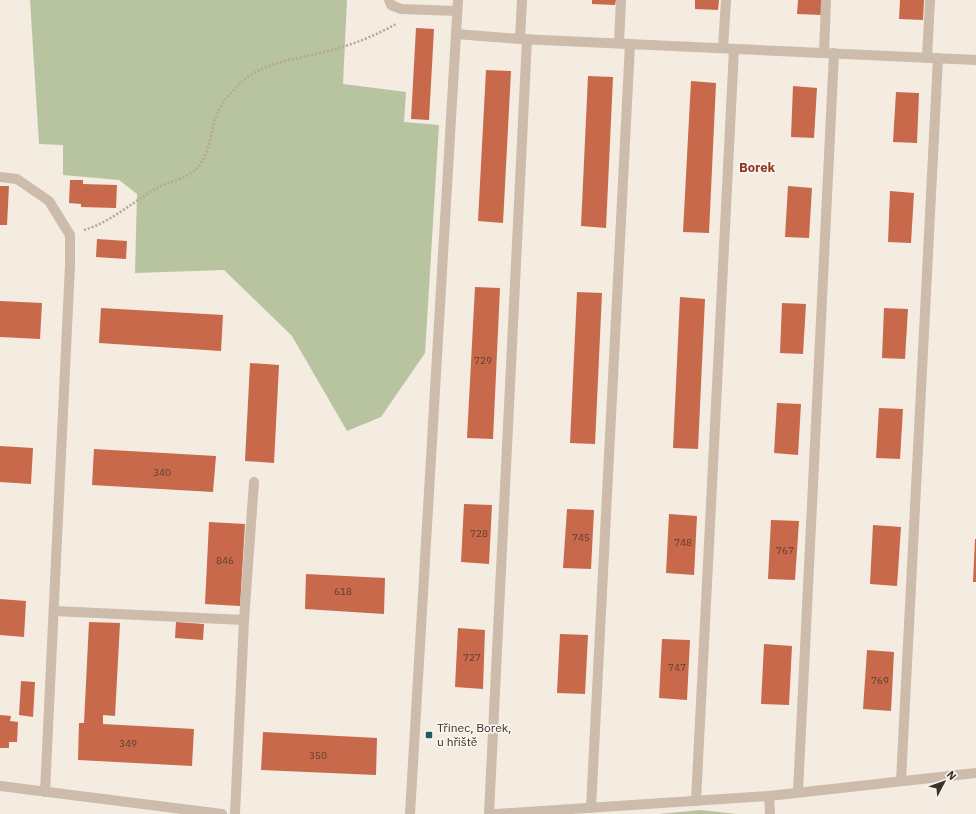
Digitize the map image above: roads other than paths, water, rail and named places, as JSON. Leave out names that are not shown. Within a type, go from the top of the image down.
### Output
[{"type":"street","points":[[389,0],[392,5],[401,9],[457,11]]},
{"type":"street","points":[[410,814],[458,0]]},
{"type":"street","points":[[489,814],[523,39],[522,0]]},
{"type":"street","points":[[619,43],[621,0]]},
{"type":"street","points":[[723,48],[726,0]]},
{"type":"street","points":[[824,53],[826,0]]},
{"type":"street","points":[[927,58],[930,0]]},
{"type":"street","points":[[456,34],[523,39],[976,60]]},
{"type":"street","points":[[591,808],[630,44]]},
{"type":"street","points":[[696,801],[734,49]]},
{"type":"street","points":[[798,792],[834,54]]},
{"type":"street","points":[[901,782],[938,58]]},
{"type":"street","points":[[0,177],[18,179],[49,201],[70,235],[70,265],[45,792]]},
{"type":"street","points":[[235,814],[244,620],[254,482]]},
{"type":"street","points":[[54,611],[244,620]]},
{"type":"street","points":[[496,814],[769,796],[976,774]]},
{"type":"street","points":[[0,786],[222,814]]},
{"type":"street","points":[[769,796],[770,814]]},
{"type":"place","name":"Třinec, Borek, u hřiště","points":[[429,735]]},
{"type":"district","name":"Borek","points":[[757,167]]}]
